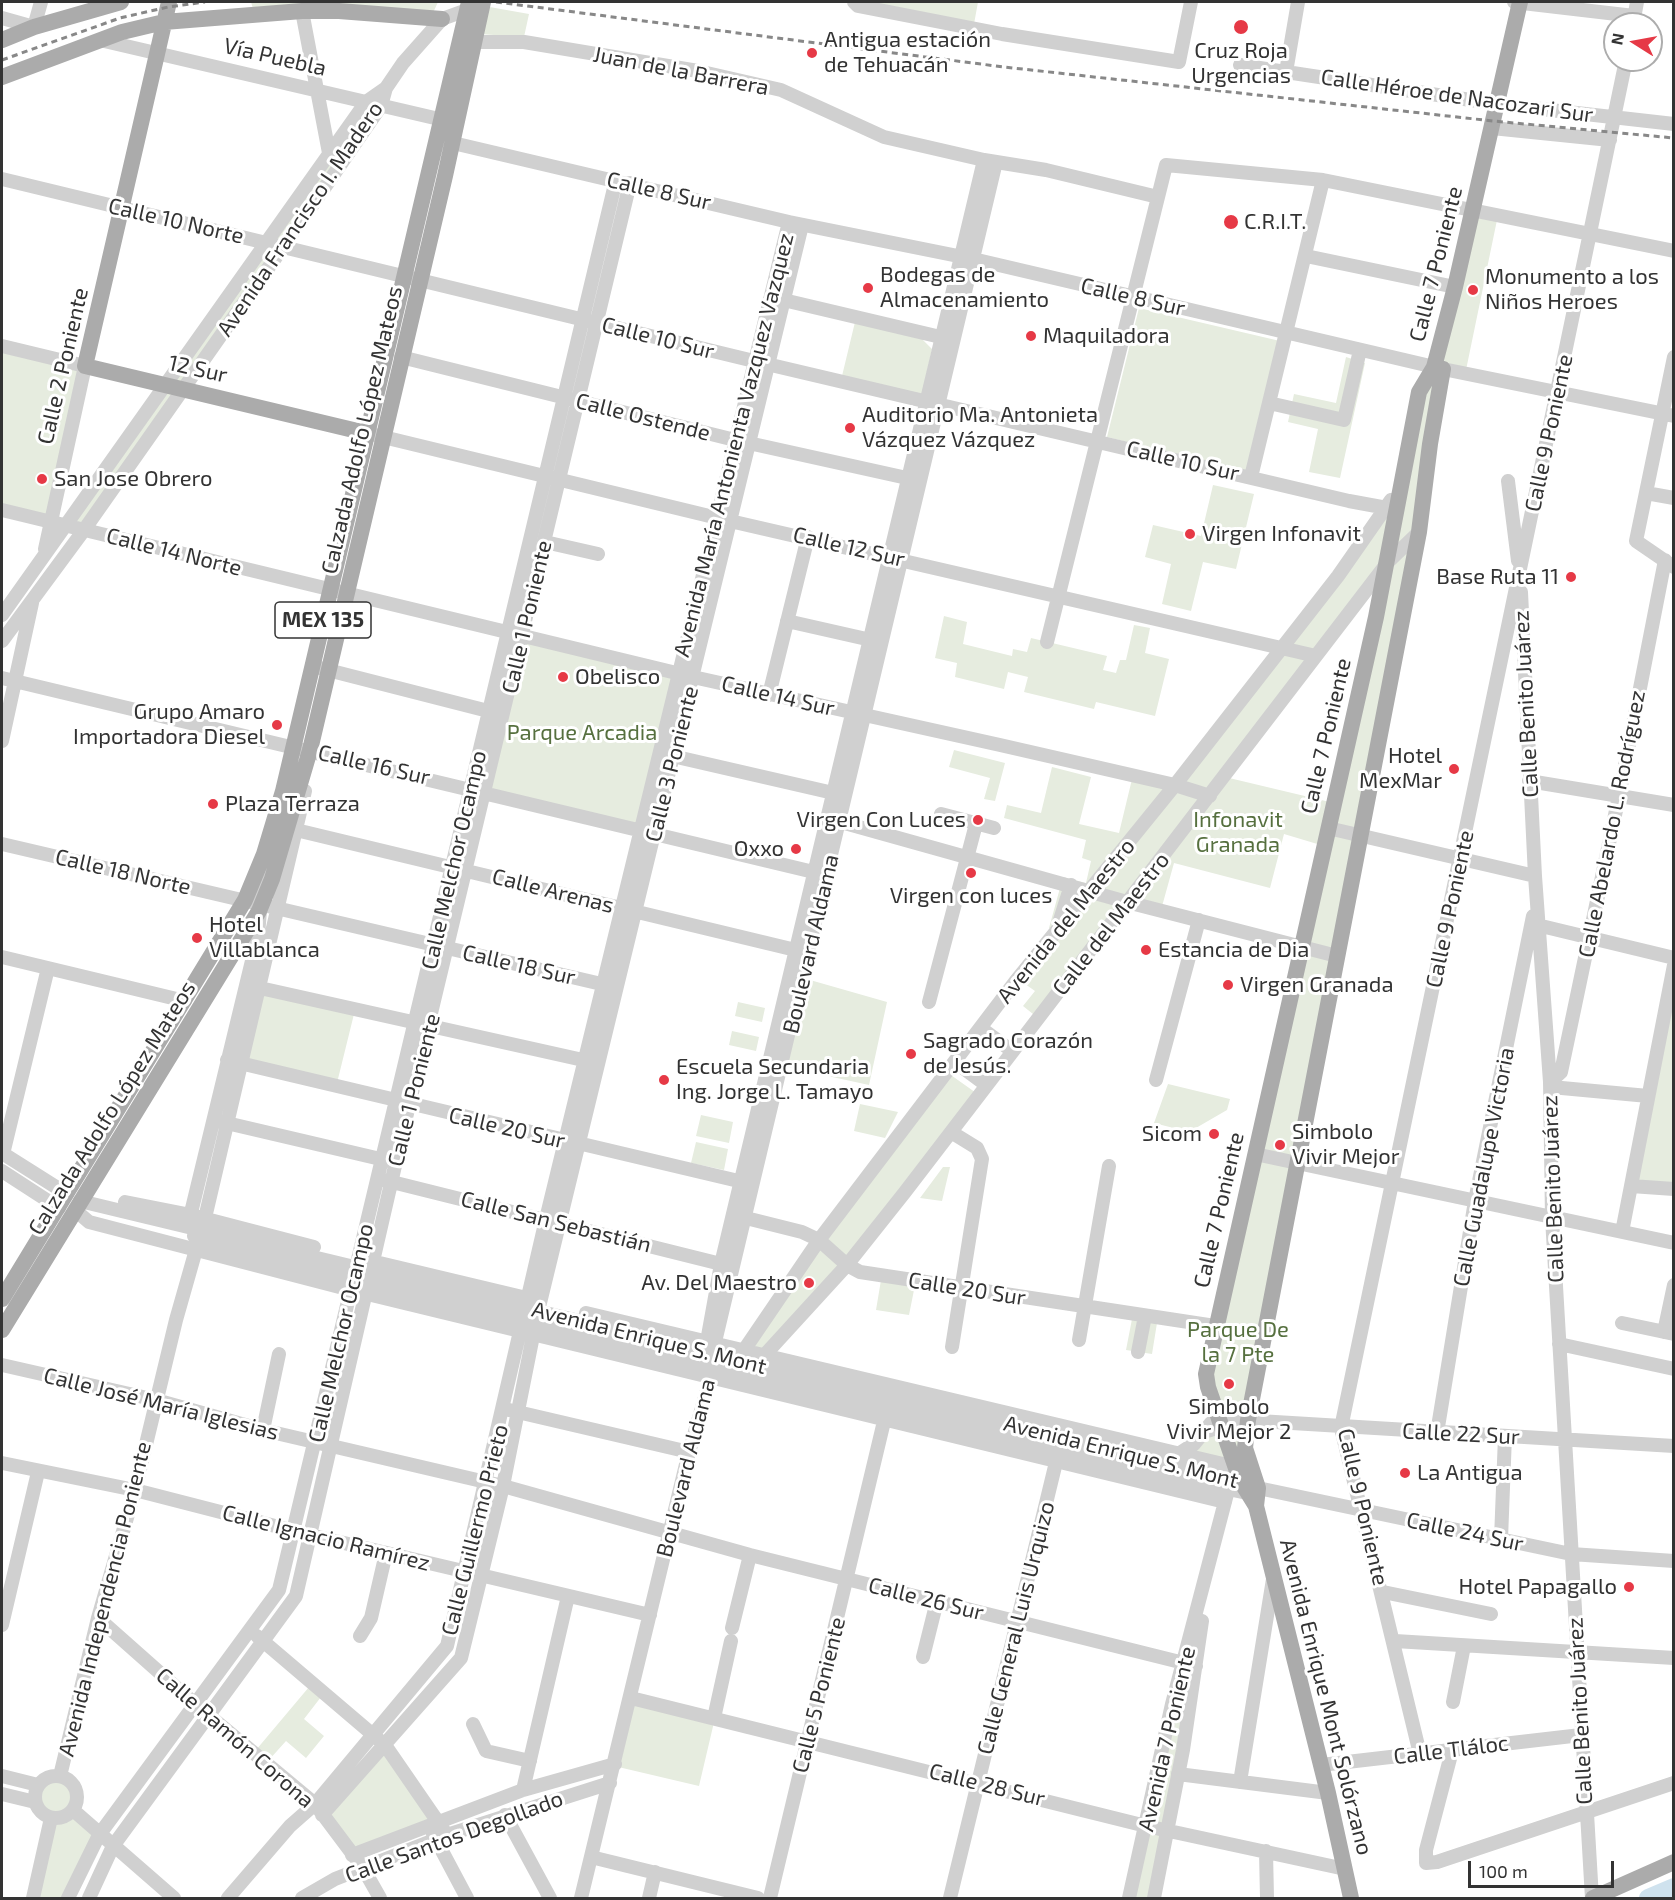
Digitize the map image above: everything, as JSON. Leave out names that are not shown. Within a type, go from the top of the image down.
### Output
[{"type":"main road","points":[[2,40],[34,27],[121,2]]},
{"type":"main road","name":"Calle 2 Poniente","points":[[86,366],[169,2]]},
{"type":"main road","name":"Calle 7 Poniente","points":[[1242,1486],[1248,1420],[1419,532],[1438,368],[1520,2]]},
{"type":"main road","points":[[453,143],[446,135],[445,128],[474,4]]},
{"type":"main road","name":"Calzada Adolfo López Mateos","points":[[2,1299],[73,1202],[270,906],[272,879],[312,751],[401,357],[453,143],[475,42],[474,4]]},
{"type":"main road","name":"Calzada Adolfo López Mateos","points":[[2,1330],[185,1000],[244,900],[264,854],[312,666],[439,119],[474,4]]},
{"type":"main road","name":"Vía Puebla","points":[[2,77],[100,40],[164,22],[302,11],[339,11],[442,19]]},
{"type":"main road","name":"12 Sur","points":[[86,366],[366,433]]},
{"type":"main road","name":"Calle 7 Poniente","points":[[1242,1486],[1214,1429],[1213,1400],[1206,1381],[1215,1326],[1388,562],[1419,392],[1438,368]]},
{"type":"main road","name":"Avenida Enrique Mont Solórzano","points":[[1242,1486],[1274,1574],[1328,1793],[1351,1899]]},
{"type":"main road","points":[[1592,1899],[1674,1862]]},
{"type":"street","points":[[2,18],[34,27],[40,2]]},
{"type":"street","points":[[854,2],[858,6],[1002,34],[1179,62],[1191,2]]},
{"type":"street","points":[[1286,72],[1298,2]]},
{"type":"street","points":[[1514,2],[1603,15]]},
{"type":"street","name":"Avenida Francisco I. Madero","points":[[2,641],[185,389],[381,106],[386,88],[403,63],[442,19],[474,4]]},
{"type":"street","points":[[302,11],[328,153]]},
{"type":"street","name":"Vía Puebla","points":[[100,40],[439,119]]},
{"type":"street","name":"Juan de la Barrera","points":[[475,42],[524,42],[698,71],[781,90],[884,137],[990,161],[1046,170],[1158,197]]},
{"type":"street","name":"Calle Héroe de Nacozari Sur","points":[[1240,65],[1497,104],[1674,124]]},
{"type":"street","name":"Calle 9 Poniente","points":[[1420,1754],[1395,1641],[1341,1428],[1394,1184],[1624,72]]},
{"type":"street","name":"Avenida Francisco I. Madero","points":[[2,615],[267,243],[328,153],[366,102],[386,88]]},
{"type":"street","points":[[1492,128],[1610,140]]},
{"type":"street","name":"Calle 8 Sur","points":[[453,143],[630,183],[795,224],[966,258],[1438,368],[1668,415]]},
{"type":"street","name":"Boulevard Aldama","points":[[581,1899],[689,1452],[747,1183],[990,161]]},
{"type":"street","points":[[1047,642],[1166,165],[1323,180],[1674,251]]},
{"type":"street","name":"Calle 10 Norte","points":[[2,179],[420,279]]},
{"type":"street","name":"Calle 1 Poniente","points":[[489,711],[616,180]]},
{"type":"street","points":[[1251,477],[1323,180]]},
{"type":"street","name":"Calle 1 Poniente","points":[[403,1103],[429,1027],[449,948],[630,183]]},
{"type":"street","points":[[301,193],[314,203]]},
{"type":"street","name":"Avenida María Antonienta Vazquez Vazquez","points":[[776,298],[795,224]]},
{"type":"street","points":[[1306,256],[1455,287]]},
{"type":"street","name":"Calle 10 Sur","points":[[420,279],[761,363],[1387,508]]},
{"type":"street","points":[[776,298],[948,339]]},
{"type":"street","name":"Calle 3 Poniente","points":[[531,1316],[561,1223],[581,1146],[730,521],[742,441],[776,298]]},
{"type":"street","name":"12 Sur","points":[[2,346],[86,366]]},
{"type":"street","points":[[1269,404],[1344,420],[1360,350]]},
{"type":"street","name":"Calle Ostende","points":[[401,357],[742,441],[915,479]]},
{"type":"street","points":[[1669,563],[1636,541],[1646,493],[1668,415],[1674,357]]},
{"type":"street","name":"Calle 2 Poniente","points":[[2,741],[8,679],[34,596],[86,366]]},
{"type":"street","name":"12 Sur","points":[[366,433],[383,437]]},
{"type":"street","name":"Calle 12 Sur","points":[[383,437],[730,521],[808,537],[1316,656]]},
{"type":"street","name":"Avenida María Antonienta Vazquez Vazquez","points":[[531,1316],[546,1219],[716,517],[742,441]]},
{"type":"street","points":[[119,451],[133,462]]},
{"type":"street","points":[[1404,474],[1411,470],[1418,470],[1427,477]]},
{"type":"street","name":"Avenida del Maestro","points":[[736,1359],[819,1240],[1057,930],[1175,785],[1387,508],[1404,474]]},
{"type":"street","name":"Calle Benito Juárez","points":[[1508,481],[1520,571],[1535,876],[1535,925],[1551,1084],[1552,1218],[1592,1899]]},
{"type":"street","points":[[1646,493],[1674,498]]},
{"type":"street","name":"Calle 14 Norte","points":[[2,510],[347,593]]},
{"type":"street","name":"Calle del Maestro","points":[[757,1364],[847,1265],[1388,562],[1419,532]]},
{"type":"street","points":[[769,694],[808,537]]},
{"type":"street","points":[[545,542],[598,555]]},
{"type":"street","name":"Boulevard Aldama","points":[[859,714],[871,640],[896,559]]},
{"type":"street","name":"Calle Abelardo L. Rodríguez","points":[[1551,1084],[1561,1072],[1669,563]]},
{"type":"street","name":"Calle 14 Sur","points":[[347,593],[678,674],[1175,785],[1209,796]]},
{"type":"street","points":[[787,621],[871,640]]},
{"type":"street","points":[[312,666],[504,715]]},
{"type":"street","name":"Calle 16 Sur","points":[[8,679],[821,873]]},
{"type":"street","name":"Calle Melchor Ocampo","points":[[389,1161],[403,1103],[414,1023],[489,711]]},
{"type":"street","name":"Avenida Independencia Poniente","points":[[220,1121],[241,1064],[258,936],[296,830],[312,751]]},
{"type":"street","points":[[659,753],[840,795]]},
{"type":"street","points":[[1529,781],[1674,805]]},
{"type":"street","name":"Boulevard Aldama","points":[[821,873],[841,822],[840,795]]},
{"type":"street","points":[[941,814],[994,828]]},
{"type":"street","points":[[841,822],[1127,902],[1337,956]]},
{"type":"street","points":[[929,1002],[976,824]]},
{"type":"street","points":[[1328,828],[1535,876]]},
{"type":"street","name":"Calle Arenas","points":[[296,830],[803,952]]},
{"type":"street","name":"Calle 18 Norte","points":[[2,844],[244,900]]},
{"type":"street","name":"Avenida Independencia Poniente","points":[[264,854],[270,906]]},
{"type":"street","points":[[1057,930],[1071,885]]},
{"type":"street","name":"Calle 18 Sur","points":[[244,900],[619,988]]},
{"type":"street","points":[[1156,1080],[1198,920]]},
{"type":"street","points":[[1535,925],[1674,958]]},
{"type":"street","name":"Calle Guadalupe Victoria","points":[[1437,1433],[1475,1201],[1535,925]]},
{"type":"street","points":[[2,957],[185,1000]]},
{"type":"street","points":[[1622,1232],[1671,992],[1674,964]]},
{"type":"street","points":[[48,968],[2,1153],[73,1202],[89,1222],[195,1230],[370,1277],[531,1316],[709,1356],[736,1359],[1180,1453],[1242,1486]]},
{"type":"street","points":[[252,986],[584,1063],[601,1062]]},
{"type":"street","name":"Avenida Independencia Poniente","points":[[60,1776],[98,1618],[135,1490],[156,1400],[220,1121],[226,1060],[252,986]]},
{"type":"street","points":[[981,1029],[1012,1052]]},
{"type":"street","name":"Calle 20 Sur","points":[[226,1060],[581,1146],[747,1183]]},
{"type":"street","points":[[956,1062],[986,1085]]},
{"type":"street","points":[[1551,1084],[1648,1096]]},
{"type":"street","points":[[220,1121],[389,1161]]},
{"type":"street","points":[[951,1132],[977,1148],[981,1159],[952,1347]]},
{"type":"street","points":[[1255,1154],[1674,1243]]},
{"type":"street","name":"Calle 1 Poniente","points":[[370,1277],[389,1161]]},
{"type":"street","points":[[1079,1340],[1109,1166]]},
{"type":"street","points":[[2,1171],[73,1202],[195,1230],[370,1277],[531,1316],[709,1356],[886,1422],[1057,1463],[1153,1478]]},
{"type":"street","name":"Calle Melchor Ocampo","points":[[68,1899],[99,1835],[279,1590],[295,1531],[355,1273],[385,1180]]},
{"type":"street","name":"Calle San Sebastián","points":[[385,1180],[728,1265]]},
{"type":"street","points":[[1631,1186],[1674,1189]]},
{"type":"street","name":"Calle 20 Sur","points":[[740,1216],[802,1232],[819,1240],[847,1265],[860,1272],[1215,1326]]},
{"type":"street","name":"Calle Melchor Ocampo","points":[[89,1899],[113,1846],[296,1596],[370,1277]]},
{"type":"street","points":[[1622,1323],[1669,1333],[1674,1285]]},
{"type":"street","name":"Calle Guillermo Prieto","points":[[228,1899],[290,1826],[318,1809],[385,1745],[461,1658],[503,1486],[511,1410],[531,1316]]},
{"type":"street","points":[[1138,1352],[1145,1316]]},
{"type":"street","points":[[1559,1344],[1674,1369]]},
{"type":"street","points":[[263,1430],[279,1354]]},
{"type":"street","name":"Avenida Enrique S. Mont","points":[[709,1356],[757,1364],[1242,1486]]},
{"type":"street","name":"Avenida Enrique S. Mont","points":[[757,1364],[886,1407],[1058,1448],[1153,1478],[1242,1486]]},
{"type":"street","name":"Calle José María Iglesias","points":[[2,1365],[156,1400],[263,1430],[487,1482],[670,1531]]},
{"type":"street","name":"Calle 5 Poniente","points":[[770,1899],[886,1422],[886,1407]]},
{"type":"street","points":[[511,1410],[689,1452]]},
{"type":"street","name":"Calle Guillermo Prieto","points":[[318,1809],[372,1734],[447,1646],[487,1482],[511,1410]]},
{"type":"street","name":"Calle 22 Sur","points":[[1214,1429],[1248,1420],[1341,1428],[1674,1446]]},
{"type":"street","points":[[1180,1453],[1214,1429]]},
{"type":"street","points":[[1501,1539],[1505,1436]]},
{"type":"street","name":"Calle General Luis Urquizo","points":[[950,1899],[1019,1622],[1057,1463],[1058,1448]]},
{"type":"street","name":"Calle Ignacio Ramírez","points":[[2,1462],[38,1472],[135,1490],[310,1535],[650,1615]]},
{"type":"street","points":[[2,1624],[38,1472]]},
{"type":"street","name":"Calle 24 Sur","points":[[1242,1486],[1571,1554],[1674,1560]]},
{"type":"street","name":"Avenida 7 Poniente","points":[[1154,1899],[1183,1750],[1190,1664],[1206,1580],[1242,1486]]},
{"type":"street","name":"Calle 26 Sur","points":[[670,1531],[750,1555],[1190,1664]]},
{"type":"street","points":[[360,1635],[371,1618],[386,1553]]},
{"type":"street","points":[[714,1718],[750,1555]]},
{"type":"street","points":[[1240,1782],[1274,1574]]},
{"type":"street","points":[[1383,1592],[1491,1614]]},
{"type":"street","points":[[523,1790],[568,1596]]},
{"type":"street","points":[[923,1657],[937,1601]]},
{"type":"street","name":"Calle Ramón Corona","points":[[98,1618],[209,1717],[318,1809],[363,1868],[380,1899]]},
{"type":"street","points":[[249,1631],[265,1640],[385,1745],[441,1837],[467,1899]]},
{"type":"street","points":[[1395,1641],[1674,1658]]},
{"type":"street","points":[[1453,1702],[1464,1646]]},
{"type":"street","name":"Avenida 7 Poniente","points":[[1129,1899],[1163,1747],[1190,1664]]},
{"type":"street","name":"Calle 28 Sur","points":[[630,1698],[808,1740],[1146,1826],[1345,1869]]},
{"type":"street","points":[[473,1724],[486,1751],[530,1761]]},
{"type":"street","name":"Calle Tláloc","points":[[1321,1765],[1581,1735]]},
{"type":"street","points":[[1163,1747],[1183,1750]]},
{"type":"street","points":[[1452,1751],[1426,1850],[1426,1863],[1437,1862],[1674,1783]]},
{"type":"street","name":"Calle Santos Degollado","points":[[352,1856],[523,1790],[615,1764]]},
{"type":"street","points":[[1179,1774],[1328,1793]]},
{"type":"street","points":[[2,1776],[38,1785]]},
{"type":"street","points":[[60,1776],[70,1780],[77,1789],[78,1800],[73,1810],[63,1818],[51,1818],[41,1813],[35,1802],[38,1785],[48,1777],[60,1776]]},
{"type":"street","name":"Calle Santos Degollado","points":[[302,1899],[320,1887],[441,1837],[610,1783]]},
{"type":"street","points":[[2,1794],[35,1802]]},
{"type":"street","points":[[73,1810],[174,1899]]},
{"type":"street","points":[[505,1815],[550,1899]]},
{"type":"street","points":[[33,1899],[51,1818]]},
{"type":"street","points":[[1266,1851],[1267,1899]]},
{"type":"street","points":[[591,1857],[758,1899]]},
{"type":"street","points":[[649,1899],[656,1872]]},
{"type":"green space","points":[[251,2],[438,2],[432,15],[254,12]]},
{"type":"green space","points":[[861,2],[978,2],[974,24]]},
{"type":"green space","points":[[484,6],[529,14],[524,37],[479,34]]},
{"type":"green space","points":[[366,102],[381,106],[84,530],[66,525]]},
{"type":"green space","points":[[1473,214],[1497,220],[1466,370],[1438,366]]},
{"type":"green space","points":[[1139,308],[1280,341],[1249,472],[1107,437]]},
{"type":"green space","points":[[855,322],[920,337],[932,349],[922,394],[842,376]]},
{"type":"green space","points":[[2,346],[85,366],[51,522],[2,510]]},
{"type":"green space","points":[[1346,357],[1365,363],[1340,478],[1309,472],[1318,429],[1288,422],[1294,394],[1336,403]]},
{"type":"green space","points":[[1441,371],[1248,1420],[1254,1481],[1180,1453],[1211,1425],[1208,1387],[1324,846],[1284,834],[1270,888],[1174,863],[1161,910],[1127,902],[1038,1018],[1023,1006],[1035,991],[1018,979],[1057,930],[1049,928],[1063,877],[1086,883],[1091,861],[1082,858],[1086,840],[1004,818],[1007,805],[1041,813],[1052,767],[1091,777],[1079,824],[1119,833],[1133,775],[1175,785],[1389,511],[1380,565],[1225,777],[1334,803],[1420,393]]},
{"type":"green space","points":[[1213,485],[1254,494],[1236,569],[1203,562],[1191,611],[1162,604],[1171,564],[1145,557],[1153,525],[1201,536]]},
{"type":"green space","points":[[944,616],[967,622],[963,644],[1012,656],[1013,649],[1027,652],[1031,638],[1107,656],[1103,670],[1116,673],[1120,660],[1126,660],[1134,625],[1150,628],[1145,653],[1169,659],[1155,716],[1096,702],[1094,709],[1024,692],[1028,677],[1008,672],[1004,689],[955,677],[957,663],[935,658]]},
{"type":"green space","name":"Parque Arcadia","points":[[523,635],[678,674],[641,829],[486,792]]},
{"type":"green space","points":[[954,750],[1005,763],[995,801],[984,799],[990,778],[949,767]]},
{"type":"green space","points":[[803,978],[887,1002],[869,1085],[782,1066]]},
{"type":"green space","points":[[259,987],[355,1010],[336,1087],[241,1064]]},
{"type":"green space","points":[[1674,994],[1673,1188],[1631,1186]]},
{"type":"green space","points":[[738,1002],[765,1008],[762,1022],[735,1016]]},
{"type":"green space","points":[[732,1031],[759,1037],[756,1051],[729,1045]]},
{"type":"green space","points":[[948,1073],[979,1095],[764,1355],[745,1350]]},
{"type":"green space","points":[[1168,1084],[1230,1099],[1227,1110],[1189,1132],[1154,1123]]},
{"type":"green space","points":[[860,1104],[898,1112],[885,1138],[854,1131]]},
{"type":"green space","points":[[701,1115],[733,1122],[729,1143],[696,1136]]},
{"type":"green space","points":[[696,1142],[728,1149],[724,1170],[691,1163]]},
{"type":"green space","points":[[943,1167],[950,1167],[942,1201],[920,1198]]},
{"type":"green space","points":[[882,1274],[916,1280],[909,1315],[876,1310]]},
{"type":"green space","points":[[1132,1319],[1157,1323],[1152,1354],[1126,1350]]},
{"type":"green space","points":[[1207,1586],[1154,1898],[1129,1898]]},
{"type":"green space","points":[[309,1687],[321,1697],[304,1719],[324,1736],[306,1758],[286,1741],[268,1761],[256,1750]]},
{"type":"green space","points":[[631,1698],[715,1718],[699,1786],[614,1766]]},
{"type":"green space","points":[[385,1745],[438,1822],[352,1855],[322,1815]]},
{"type":"green space","points":[[56,1777],[70,1783],[76,1797],[70,1811],[56,1817],[42,1811],[36,1797],[42,1783]]},
{"type":"green space","points":[[74,1813],[99,1835],[67,1898],[35,1898],[51,1820],[65,1818]]},
{"type":"waterway","points":[[1648,1898],[1674,1887]]},
{"type":"railway","points":[[2,60],[120,18],[168,7],[205,2]]},
{"type":"railway","points":[[496,2],[1004,67],[1493,121],[1674,138]]},
{"type":"place","name":"Cruz Roja Urgencias","points":[[1241,27]]},
{"type":"place","name":"Antigua estación de Tehuacán","points":[[812,53]]},
{"type":"place","name":"C.R.I.T.","points":[[1231,222]]},
{"type":"place","name":"Bodegas de Almacenamiento","points":[[868,288]]},
{"type":"place","name":"Monumento a los Niños Heroes","points":[[1473,290]]},
{"type":"place","name":"Maquiladora","points":[[1031,336]]},
{"type":"place","name":"Auditorio Ma. Antonieta Vázquez Vázquez","points":[[850,428]]},
{"type":"place","name":"San Jose Obrero","points":[[42,479]]},
{"type":"place","name":"Virgen Infonavit","points":[[1190,534]]},
{"type":"place","name":"Base Ruta 11","points":[[1571,577]]},
{"type":"place","name":"Obelisco","points":[[563,677]]},
{"type":"place","name":"Grupo Amaro Importadora Diesel","points":[[277,725]]},
{"type":"place","name":"Hotel MexMar","points":[[1454,769]]},
{"type":"place","name":"Plaza Terraza","points":[[213,804]]},
{"type":"place","name":"Virgen Con Luces","points":[[978,820]]},
{"type":"place","name":"Oxxo","points":[[796,849]]},
{"type":"place","name":"Virgen con luces","points":[[971,873]]},
{"type":"place","name":"Hotel Villablanca","points":[[197,938]]},
{"type":"place","name":"Estancia de Dia","points":[[1146,950]]},
{"type":"place","name":"Virgen Granada","points":[[1228,985]]},
{"type":"place","name":"Sagrado Corazón de Jesús.","points":[[911,1054]]},
{"type":"place","name":"Escuela Secundaria Ing. Jorge L. Tamayo","points":[[664,1080]]},
{"type":"place","name":"Sicom","points":[[1214,1134]]},
{"type":"place","name":"Simbolo Vivir Mejor","points":[[1280,1145]]},
{"type":"place","name":"Av. Del Maestro","points":[[809,1283]]},
{"type":"place","name":"Simbolo Vivir Mejor 2","points":[[1229,1384]]},
{"type":"place","name":"La Antigua","points":[[1405,1473]]},
{"type":"place","name":"Hotel Papagallo","points":[[1629,1587]]},
{"type":"park label","name":"Infonavit Granada","points":[[1238,832]]},
{"type":"park label","name":"Parque De la 7 Pte","points":[[1238,1342]]}]
